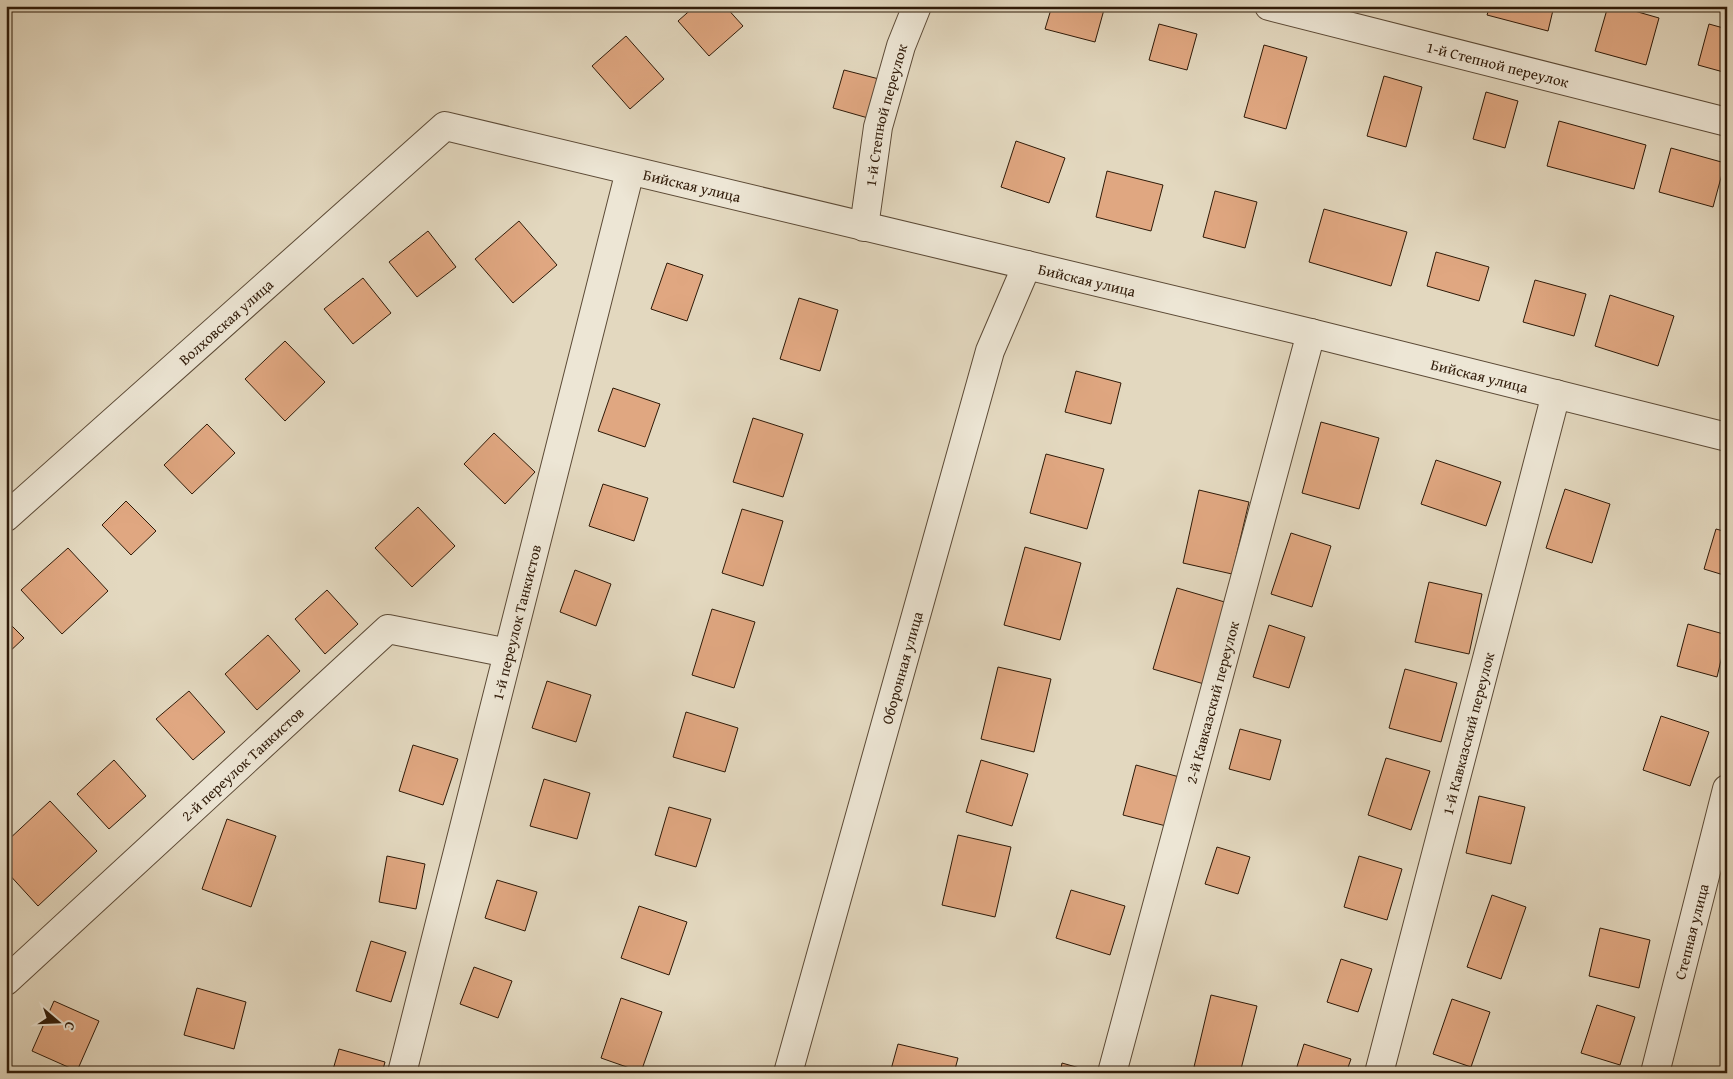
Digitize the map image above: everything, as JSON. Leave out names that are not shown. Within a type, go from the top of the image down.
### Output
[{"type":"street","name":"1-й Степной переулок","points":[[864,227],[878,127],[901,46],[917,6]]},
{"type":"street","name":"1-й Степной переулок","points":[[1269,6],[1727,122]]},
{"type":"street","name":"Бийская улица","points":[[446,126],[1311,333],[1727,437]]},
{"type":"street","name":"Волховская улица","points":[[6,517],[446,126]]},
{"type":"street","name":"1-й переулок Танкистов","points":[[402,1073],[630,171]]},
{"type":"street","name":"Оборонная улица","points":[[788,1073],[990,351],[1028,265]]},
{"type":"street","name":"2-й Кавказский переулок","points":[[1112,1073],[1311,333]]},
{"type":"street","name":"1-й Кавказский переулок","points":[[1379,1073],[1556,394]]},
{"type":"street","name":"2-й переулок Танкистов","points":[[6,981],[388,629],[508,653]]},
{"type":"street","name":"Степная улица","points":[[1655,1073],[1716,878],[1727,789]]},
{"type":"building","points":[[695,6],[725,6],[743,26],[709,56],[678,21]]},
{"type":"building","points":[[1052,6],[1105,6],[1095,42],[1045,29]]},
{"type":"building","points":[[1490,6],[1554,6],[1548,31],[1487,15]]},
{"type":"building","points":[[1608,6],[1617,6],[1659,18],[1646,65],[1595,51]]},
{"type":"building","points":[[1159,24],[1197,34],[1187,70],[1149,60]]},
{"type":"building","points":[[1709,24],[1727,29],[1727,73],[1698,65]]},
{"type":"building","points":[[626,36],[664,79],[630,109],[592,66]]},
{"type":"building","points":[[1264,45],[1307,57],[1286,129],[1244,117]]},
{"type":"building","points":[[844,70],[879,79],[868,118],[833,108]]},
{"type":"building","points":[[1384,76],[1422,87],[1406,147],[1367,136]]},
{"type":"building","points":[[1486,92],[1518,101],[1505,148],[1473,139]]},
{"type":"building","points":[[1559,121],[1646,145],[1634,189],[1547,166]]},
{"type":"building","points":[[1016,141],[1065,158],[1049,203],[1001,187]]},
{"type":"building","points":[[1671,148],[1725,163],[1713,207],[1659,192]]},
{"type":"building","points":[[1107,171],[1163,185],[1151,231],[1096,217]]},
{"type":"building","points":[[1215,191],[1257,202],[1245,248],[1203,237]]},
{"type":"building","points":[[1324,209],[1407,232],[1391,286],[1309,262]]},
{"type":"building","points":[[519,221],[557,265],[513,303],[475,259]]},
{"type":"building","points":[[428,231],[456,267],[417,297],[389,262]]},
{"type":"building","points":[[1436,252],[1489,267],[1479,301],[1427,286]]},
{"type":"building","points":[[667,263],[703,275],[687,321],[651,309]]},
{"type":"building","points":[[363,278],[391,313],[353,344],[324,309]]},
{"type":"building","points":[[1535,280],[1586,294],[1574,336],[1523,322]]},
{"type":"building","points":[[1610,295],[1674,316],[1658,366],[1595,346]]},
{"type":"building","points":[[799,298],[838,310],[820,371],[780,359]]},
{"type":"building","points":[[285,341],[325,382],[285,421],[245,379]]},
{"type":"building","points":[[1076,371],[1121,383],[1111,424],[1065,412]]},
{"type":"building","points":[[613,388],[660,404],[645,447],[598,431]]},
{"type":"building","points":[[753,418],[803,434],[783,497],[733,482]]},
{"type":"building","points":[[1321,422],[1379,438],[1359,509],[1302,493]]},
{"type":"building","points":[[207,424],[235,453],[192,494],[164,465]]},
{"type":"building","points":[[494,433],[535,472],[505,504],[464,464]]},
{"type":"building","points":[[1046,454],[1104,469],[1087,529],[1030,513]]},
{"type":"building","points":[[1436,460],[1501,482],[1486,526],[1421,504]]},
{"type":"building","points":[[603,484],[648,498],[634,541],[589,526]]},
{"type":"building","points":[[1565,489],[1610,504],[1592,563],[1546,548]]},
{"type":"building","points":[[1199,490],[1249,502],[1232,574],[1183,563]]},
{"type":"building","points":[[126,501],[156,531],[131,555],[102,525]]},
{"type":"building","points":[[418,507],[455,546],[412,587],[375,548]]},
{"type":"building","points":[[742,509],[783,521],[763,586],[722,573]]},
{"type":"building","points":[[1716,529],[1727,532],[1727,576],[1704,569]]},
{"type":"building","points":[[1291,533],[1331,546],[1312,607],[1271,594]]},
{"type":"building","points":[[1025,547],[1081,563],[1060,640],[1004,625]]},
{"type":"building","points":[[68,548],[108,591],[62,634],[21,590]]},
{"type":"building","points":[[575,570],[611,584],[596,626],[560,612]]},
{"type":"building","points":[[1429,582],[1482,594],[1469,654],[1415,642]]},
{"type":"building","points":[[1177,588],[1228,603],[1204,684],[1153,669]]},
{"type":"building","points":[[327,590],[358,624],[325,654],[295,619]]},
{"type":"building","points":[[712,609],[755,622],[734,688],[692,675]]},
{"type":"building","points":[[6,620],[24,638],[6,655]]},
{"type":"building","points":[[1688,624],[1727,635],[1717,677],[1677,666]]},
{"type":"building","points":[[1269,625],[1305,637],[1289,688],[1253,677]]},
{"type":"building","points":[[268,635],[300,671],[257,710],[225,674]]},
{"type":"building","points":[[998,667],[1051,679],[1034,752],[981,739]]},
{"type":"building","points":[[1405,669],[1457,683],[1441,742],[1389,728]]},
{"type":"building","points":[[547,681],[591,695],[576,742],[532,728]]},
{"type":"building","points":[[189,691],[225,732],[193,760],[156,719]]},
{"type":"building","points":[[686,712],[738,728],[725,772],[673,757]]},
{"type":"building","points":[[1661,716],[1709,732],[1690,786],[1643,770]]},
{"type":"building","points":[[1240,729],[1281,740],[1270,780],[1229,769]]},
{"type":"building","points":[[413,745],[458,759],[443,805],[399,791]]},
{"type":"building","points":[[1386,758],[1430,771],[1411,830],[1368,815]]},
{"type":"building","points":[[114,760],[146,796],[109,829],[77,794]]},
{"type":"building","points":[[981,760],[1028,774],[1012,826],[966,812]]},
{"type":"building","points":[[1136,765],[1183,778],[1170,827],[1123,815]]},
{"type":"building","points":[[544,779],[590,793],[577,839],[530,826]]},
{"type":"building","points":[[1479,796],[1525,807],[1511,864],[1466,853]]},
{"type":"building","points":[[50,801],[97,851],[38,906],[6,871],[6,842]]},
{"type":"building","points":[[669,807],[711,819],[696,867],[655,855]]},
{"type":"building","points":[[227,819],[276,836],[251,907],[202,889]]},
{"type":"building","points":[[958,835],[1011,847],[995,917],[942,905]]},
{"type":"building","points":[[1217,847],[1250,857],[1238,894],[1205,884]]},
{"type":"building","points":[[387,856],[425,864],[416,909],[379,902]]},
{"type":"building","points":[[1359,856],[1402,869],[1387,920],[1344,907]]},
{"type":"building","points":[[497,880],[537,892],[525,931],[485,918]]},
{"type":"building","points":[[1071,890],[1125,906],[1110,955],[1056,938]]},
{"type":"building","points":[[1492,895],[1526,907],[1501,979],[1467,967]]},
{"type":"building","points":[[639,906],[687,922],[669,975],[621,958]]},
{"type":"building","points":[[1600,928],[1650,940],[1639,988],[1589,976]]},
{"type":"building","points":[[371,941],[406,952],[391,1002],[356,991]]},
{"type":"building","points":[[1341,959],[1372,969],[1358,1012],[1327,1002]]},
{"type":"building","points":[[474,967],[512,981],[498,1018],[460,1004]]},
{"type":"building","points":[[197,988],[246,1002],[234,1049],[184,1035]]},
{"type":"building","points":[[1211,995],[1257,1006],[1240,1073],[1216,1073],[1194,1067]]},
{"type":"building","points":[[621,998],[662,1012],[641,1072],[601,1058]]},
{"type":"building","points":[[1452,999],[1490,1012],[1471,1067],[1433,1054]]},
{"type":"building","points":[[54,1001],[99,1021],[77,1071],[32,1051]]},
{"type":"building","points":[[1597,1005],[1635,1017],[1620,1065],[1581,1053]]},
{"type":"building","points":[[898,1044],[958,1058],[954,1073],[890,1073]]},
{"type":"building","points":[[1304,1044],[1351,1059],[1346,1073],[1295,1073]]},
{"type":"building","points":[[339,1049],[385,1062],[382,1073],[332,1073]]},
{"type":"building","points":[[1062,1063],[1097,1073],[1060,1073]]}]
